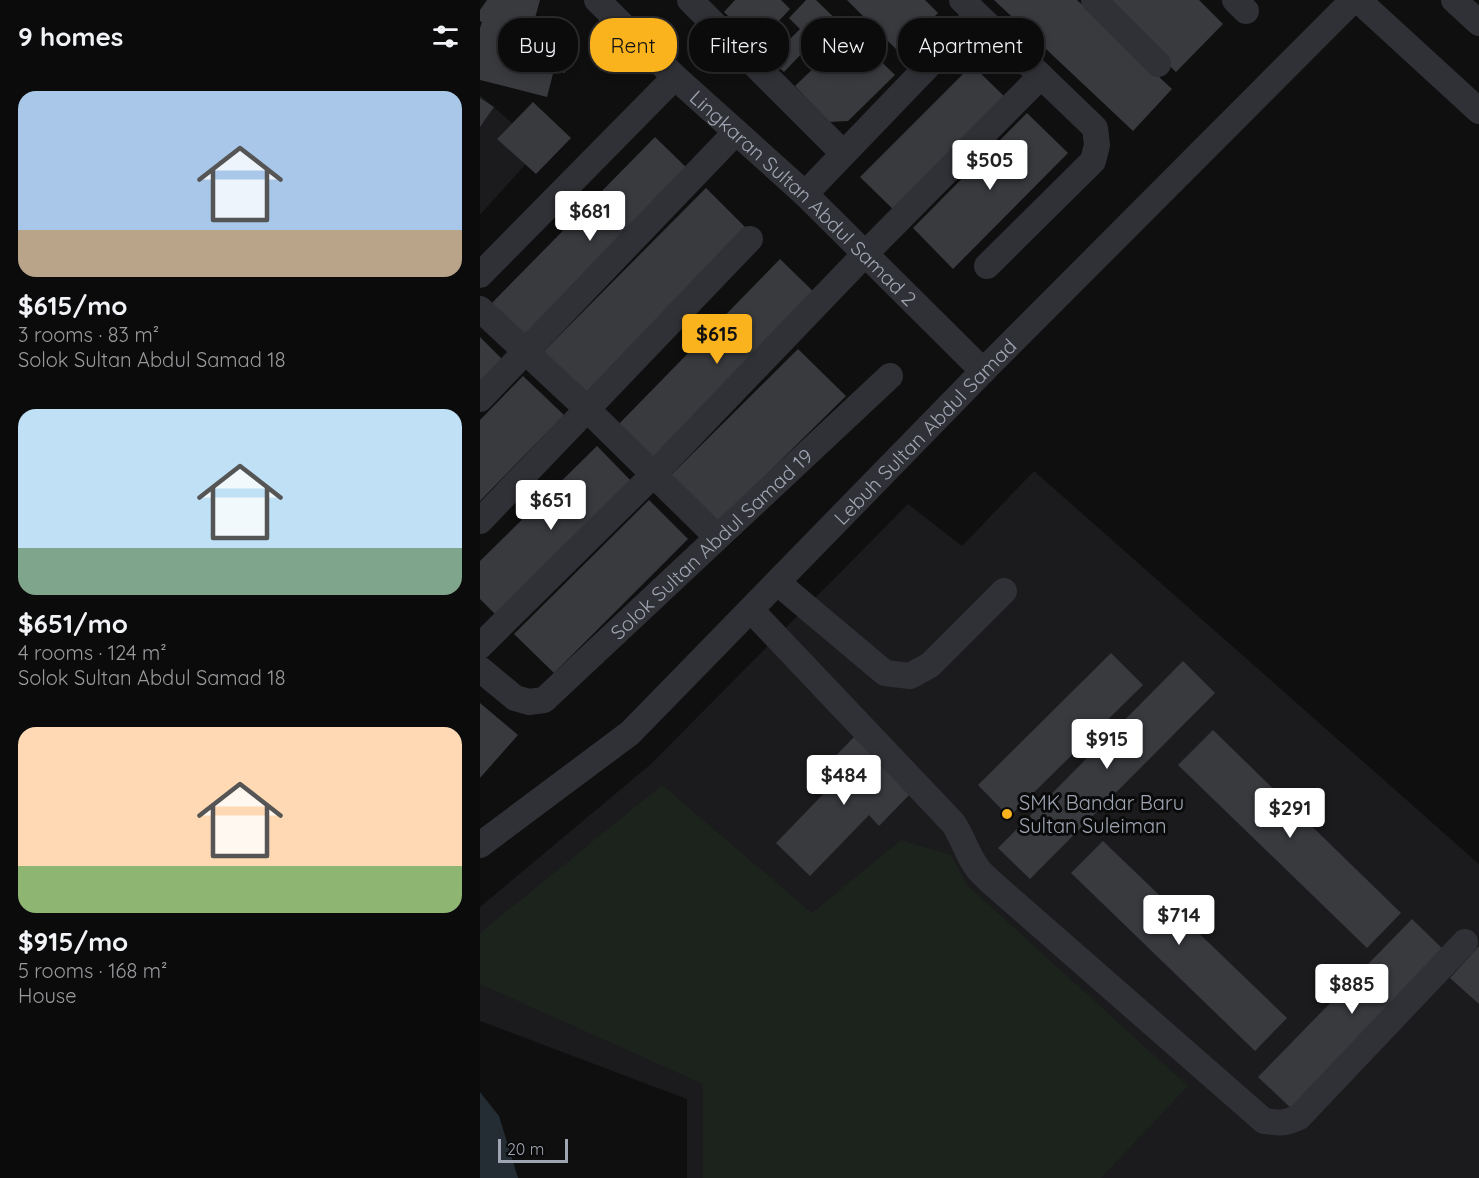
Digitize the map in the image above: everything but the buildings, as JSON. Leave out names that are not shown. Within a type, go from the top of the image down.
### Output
[{"type":"street","name":"Lingkaran Sultan Abdul Samad 2","points":[[597,0],[675,77],[805,194],[983,371]]},
{"type":"street","points":[[690,0],[843,153]]},
{"type":"street","points":[[1094,0],[1158,64]]},
{"type":"street","name":"Lebuh Sultan Abdul Samad","points":[[480,845],[630,733],[983,371],[1353,0]]},
{"type":"street","points":[[1358,0],[1479,111]]},
{"type":"street","points":[[1454,0],[1479,23]]},
{"type":"street","points":[[805,194],[970,7],[1095,128],[1097,145],[1094,161],[987,266]]},
{"type":"street","points":[[480,646],[653,475],[865,254],[1041,76]]},
{"type":"street","points":[[480,275],[675,77]]},
{"type":"street","points":[[480,399],[736,132]]},
{"type":"street","points":[[480,520],[750,239]]},
{"type":"street","points":[[480,309],[717,537]]},
{"type":"street","name":"Solok Sultan Abdul Samad 19","points":[[480,669],[515,698],[530,702],[544,700],[890,376]]},
{"type":"street","points":[[778,583],[885,673],[910,676],[930,665],[1004,591]]},
{"type":"street","points":[[751,610],[953,823],[978,869],[1264,1120],[1288,1123],[1299,1117],[1465,942]]},
{"type":"shaded area","points":[[480,95],[540,148],[480,215]]},
{"type":"shaded area","name":"SMK Bandar Baru Sultan Suleiman","points":[[1034,471],[1479,864],[1479,1178],[687,1178],[687,1099],[480,1021],[480,907],[651,764],[908,504],[962,546]]},
{"type":"shaded area","points":[[662,785],[812,913],[901,840],[951,855],[967,885],[1188,1086],[1101,1178],[703,1178],[703,1084],[480,984],[480,933]]},
{"type":"shaded area","points":[[480,1092],[499,1116],[518,1178],[480,1178]]},
{"type":"place","name":"SMK Bandar Baru Sultan Suleiman","points":[[1007,814]]}]
